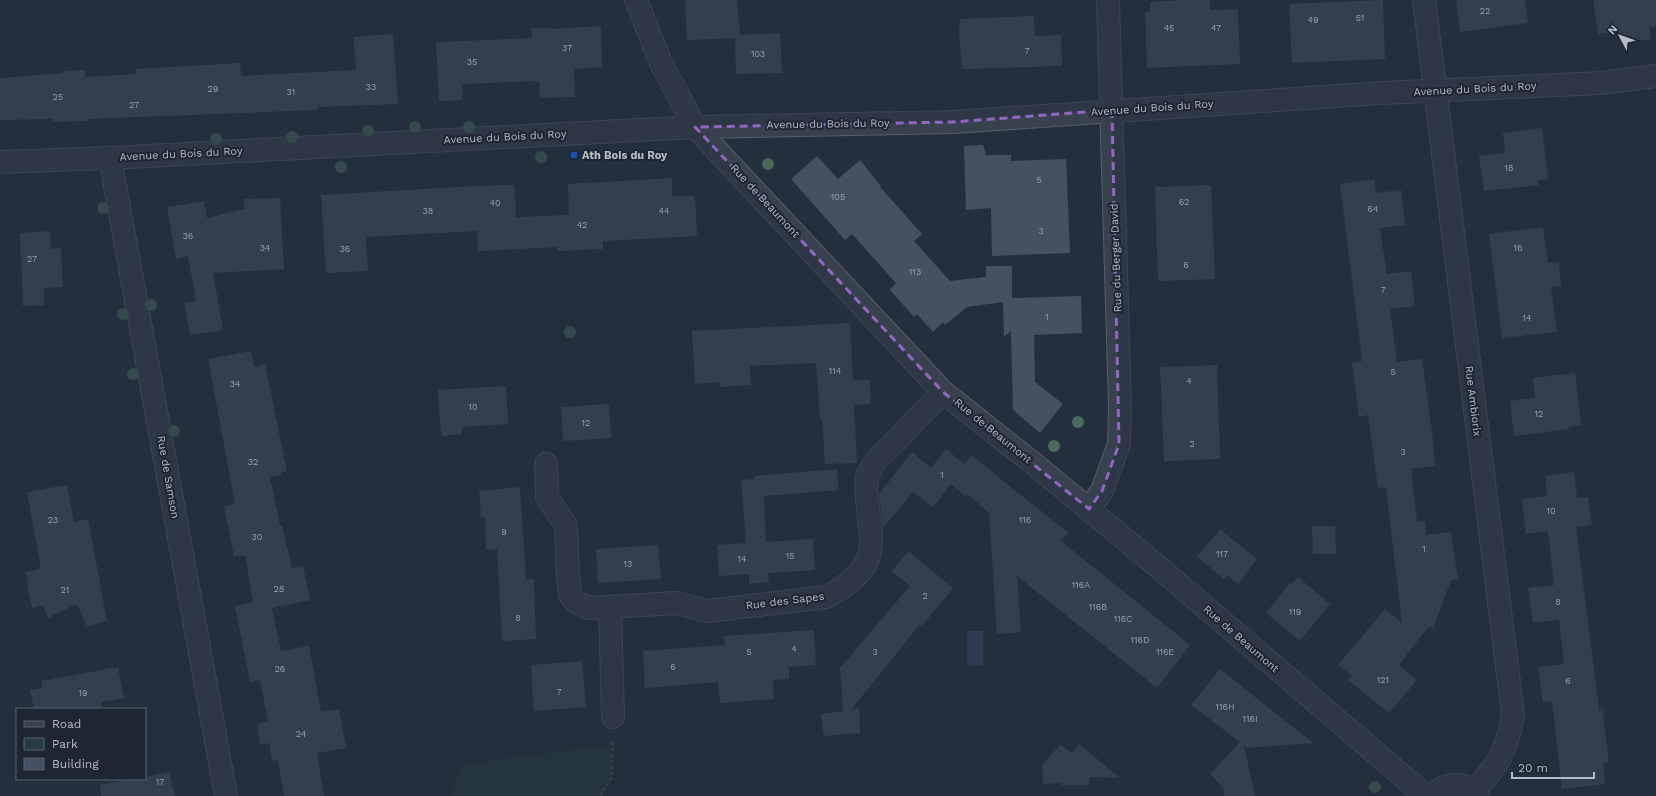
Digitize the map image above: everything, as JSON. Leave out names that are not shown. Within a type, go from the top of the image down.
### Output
[{"type":"street","name":"Rue de Beaumont","points":[[636,0],[661,63],[695,127],[943,392],[1089,509],[1426,796]]},
{"type":"street","name":"Rue du Berger David","points":[[1089,509],[1102,491],[1119,444],[1120,406],[1108,0]]},
{"type":"street","name":"Rue Ambiorix","points":[[1424,0],[1513,715],[1508,742],[1476,794]]},
{"type":"street","name":"Avenue du Bois du Roy","points":[[0,162],[110,158],[695,127],[953,122],[1112,110],[1435,90],[1601,83],[1656,76]]},
{"type":"street","name":"Rue de Samson","points":[[110,158],[226,796]]},
{"type":"street","name":"Rue des Sapes","points":[[546,464],[547,496],[566,526],[570,595],[576,602],[583,606],[588,608],[677,603],[707,611],[826,597],[842,589],[864,566],[870,552],[866,487],[868,476],[874,463],[943,392]]},
{"type":"street","points":[[610,607],[613,717]]},
{"type":"street","points":[[1433,796],[1442,788],[1450,785],[1467,787],[1476,794]]},
{"type":"path","points":[[601,796],[612,777],[613,717]]},
{"type":"highlighted area","points":[[1112,110],[1119,444],[1102,491],[1089,509],[943,392],[695,127],[953,122]]},
{"type":"green space","points":[[613,744],[612,777],[601,796],[451,796],[461,765]]},
{"type":"water","points":[[967,631],[983,631],[983,665],[967,666]]},
{"type":"building","points":[[685,0],[737,0],[740,35],[780,33],[782,73],[736,74],[735,38],[687,40]]},
{"type":"building","points":[[1210,0],[1210,10],[1238,9],[1240,64],[1147,68],[1145,12],[1150,12],[1150,2]]},
{"type":"building","points":[[1383,0],[1385,59],[1292,63],[1289,4]]},
{"type":"building","points":[[1456,0],[1525,0],[1528,23],[1460,32]]},
{"type":"building","points":[[1593,0],[1656,0],[1656,26],[1649,27],[1651,39],[1620,43],[1619,31],[1598,34]]},
{"type":"building","points":[[1034,16],[1035,36],[1061,35],[1062,66],[962,69],[959,35],[960,19]]},
{"type":"building","points":[[601,26],[602,67],[574,69],[575,97],[540,98],[539,81],[462,84],[463,100],[439,101],[436,42],[532,38],[531,28],[551,29]]},
{"type":"building","points":[[393,34],[398,104],[317,107],[317,110],[87,119],[87,121],[53,122],[53,119],[0,120],[0,78],[85,70],[85,77],[136,74],[136,69],[240,63],[241,76],[356,70],[353,37]]},
{"type":"building","points":[[1542,128],[1548,179],[1538,180],[1539,185],[1484,191],[1479,156],[1505,153],[1503,133]]},
{"type":"building","points":[[983,145],[986,155],[1011,155],[1011,161],[1066,159],[1070,253],[992,256],[991,208],[966,210],[964,146]]},
{"type":"building","points":[[817,156],[838,179],[860,160],[881,186],[880,187],[922,234],[914,241],[950,281],[986,277],[986,266],[1012,266],[1012,298],[1081,296],[1082,333],[1034,335],[1035,382],[1063,404],[1040,433],[1013,410],[1011,331],[1004,337],[1003,302],[967,307],[945,325],[943,322],[933,332],[917,314],[914,317],[890,290],[896,283],[852,234],[845,240],[791,179]]},
{"type":"building","points":[[672,178],[672,196],[695,196],[697,236],[603,241],[603,249],[557,251],[557,247],[478,251],[477,231],[366,237],[368,271],[326,273],[321,195],[514,185],[516,217],[569,215],[568,184]]},
{"type":"building","points":[[1374,179],[1376,193],[1401,190],[1405,225],[1380,228],[1387,274],[1411,271],[1415,306],[1390,309],[1397,362],[1422,359],[1432,431],[1435,466],[1411,469],[1417,522],[1425,521],[1426,535],[1451,532],[1458,579],[1451,580],[1433,629],[1428,627],[1399,665],[1417,680],[1389,713],[1348,680],[1352,676],[1338,665],[1385,609],[1402,623],[1386,487],[1378,488],[1368,415],[1359,417],[1352,363],[1362,361],[1340,184]]},
{"type":"building","points":[[1211,185],[1215,279],[1158,281],[1155,187]]},
{"type":"building","points":[[280,198],[284,269],[213,273],[223,330],[190,335],[184,303],[196,301],[188,256],[176,259],[167,207],[204,201],[207,218],[244,209],[244,199]]},
{"type":"building","points":[[1543,227],[1548,263],[1559,262],[1561,286],[1551,287],[1557,332],[1502,338],[1489,234]]},
{"type":"building","points":[[50,231],[51,249],[61,248],[63,287],[44,288],[44,305],[23,306],[20,233]]},
{"type":"building","points":[[850,323],[853,380],[870,380],[871,404],[854,405],[857,463],[825,464],[816,363],[750,366],[751,385],[720,387],[719,382],[695,384],[692,331]]},
{"type":"building","points":[[251,351],[254,367],[265,364],[287,471],[281,473],[281,475],[270,477],[280,526],[282,526],[292,568],[303,566],[310,600],[272,608],[281,651],[309,646],[321,712],[339,709],[346,748],[317,753],[324,796],[284,796],[278,760],[272,761],[269,743],[260,745],[257,724],[268,721],[260,680],[250,682],[235,606],[253,602],[245,555],[234,557],[224,506],[235,504],[208,359]]},
{"type":"building","points":[[1217,365],[1220,459],[1164,461],[1160,367]]},
{"type":"building","points":[[1575,373],[1581,425],[1568,427],[1569,429],[1514,436],[1510,401],[1535,398],[1533,378]]},
{"type":"building","points":[[506,386],[508,424],[462,427],[462,434],[441,436],[438,390]]},
{"type":"building","points":[[609,404],[611,438],[563,441],[561,407]]},
{"type":"building","points":[[946,449],[964,464],[972,455],[1068,532],[1061,541],[1190,645],[1157,688],[1017,576],[1021,632],[997,634],[989,513],[967,494],[965,496],[951,484],[933,507],[913,492],[883,528],[879,494],[912,452],[931,468]]},
{"type":"building","points":[[837,469],[839,490],[764,496],[766,542],[813,539],[815,570],[768,573],[769,582],[749,584],[749,574],[719,576],[717,545],[746,543],[741,480],[754,479],[754,476]]},
{"type":"building","points":[[1574,472],[1577,498],[1588,497],[1592,525],[1576,527],[1599,709],[1600,713],[1602,707],[1609,762],[1603,763],[1605,784],[1562,789],[1552,701],[1543,702],[1538,667],[1564,664],[1559,620],[1533,623],[1528,588],[1554,585],[1548,531],[1526,534],[1522,499],[1547,496],[1545,476]]},
{"type":"building","points":[[67,485],[74,522],[88,519],[107,621],[87,626],[77,604],[48,618],[43,606],[32,608],[27,586],[26,572],[41,569],[27,492]]},
{"type":"building","points":[[520,487],[526,580],[534,579],[536,639],[502,641],[497,549],[486,550],[485,517],[481,517],[479,491]]},
{"type":"building","points":[[1312,526],[1335,526],[1336,554],[1313,554]]},
{"type":"building","points":[[1220,529],[1257,559],[1238,584],[1227,575],[1224,579],[1197,557]]},
{"type":"building","points":[[658,545],[661,579],[598,583],[596,549]]},
{"type":"building","points":[[908,551],[953,588],[922,626],[920,624],[851,710],[859,708],[860,733],[824,736],[821,714],[843,711],[840,668],[910,586],[892,571]]},
{"type":"building","points":[[1298,577],[1330,604],[1300,641],[1266,613],[1290,583],[1292,584]]},
{"type":"building","points":[[814,630],[816,665],[789,667],[789,679],[773,680],[774,699],[720,703],[718,682],[645,688],[643,651],[725,645],[724,636]]},
{"type":"building","points":[[582,661],[586,707],[534,711],[531,665]]},
{"type":"building","points":[[118,667],[124,698],[101,702],[102,708],[34,708],[30,690],[42,688],[41,681]]},
{"type":"building","points":[[1220,669],[1313,743],[1247,748],[1244,745],[1255,796],[1224,796],[1223,787],[1210,774],[1240,742],[1191,705]]},
{"type":"building","points":[[1079,744],[1120,778],[1090,777],[1089,785],[1061,785],[1061,783],[1043,784],[1042,765],[1060,745],[1072,753]]},
{"type":"building","points":[[169,772],[175,796],[101,796],[100,785],[127,780],[146,780],[146,777]]},
{"type":"place","name":"Ath Bois du Roy","points":[[574,155]]}]
